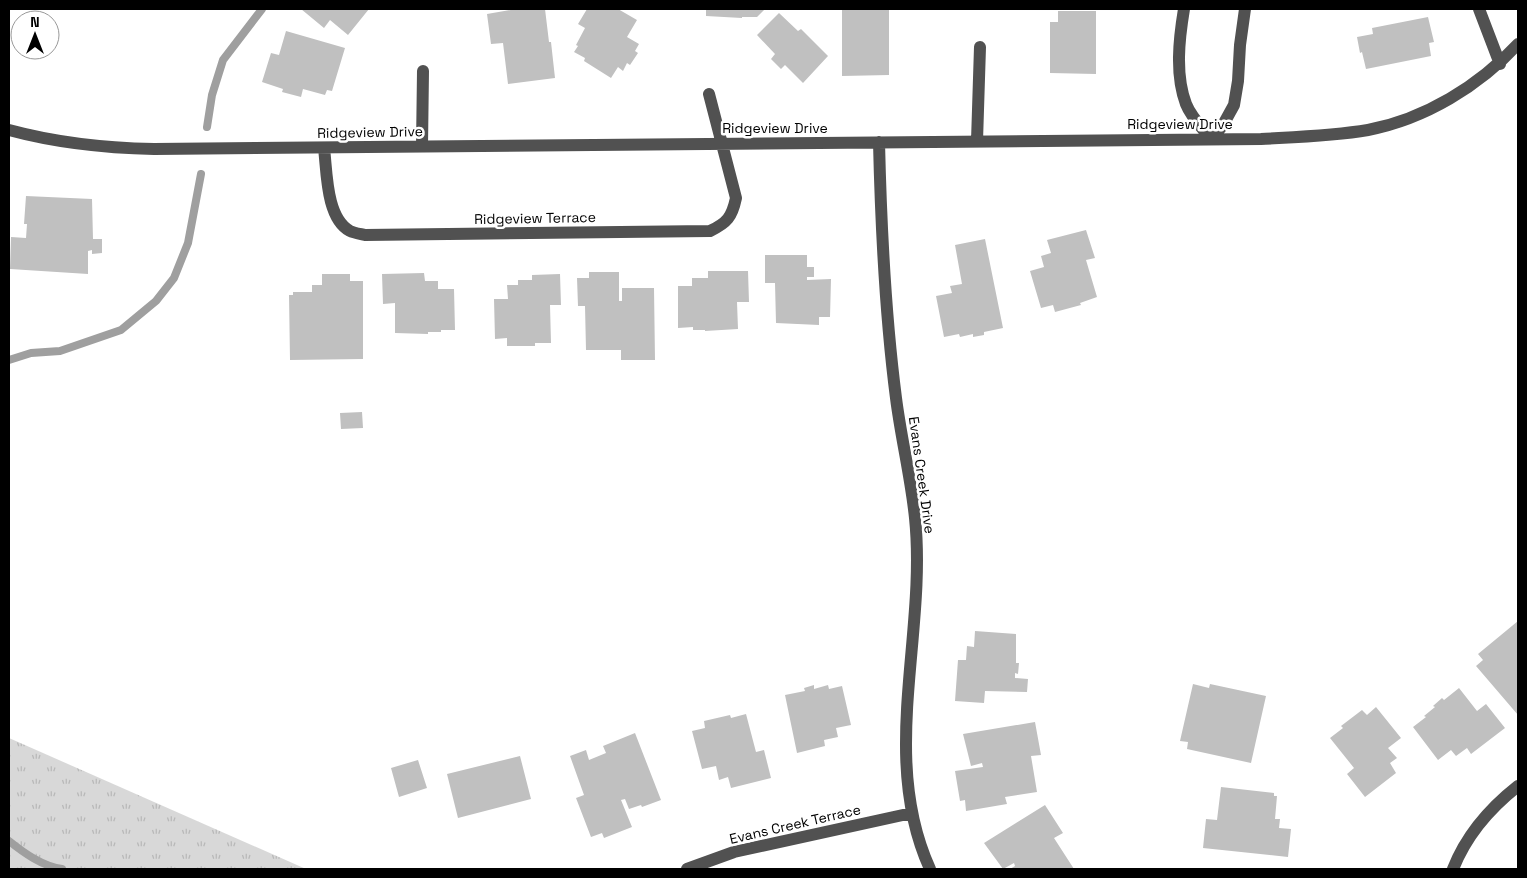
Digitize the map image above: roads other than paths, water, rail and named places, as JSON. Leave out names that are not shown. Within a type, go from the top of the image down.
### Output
[{"type":"street","points":[[1184,9],[1179,55],[1182,85],[1187,106],[1211,139],[1223,125],[1234,105],[1245,9]]},
{"type":"street","points":[[1480,9],[1500,64]]},
{"type":"street","name":"Ridgeview Drive","points":[[9,130],[49,140],[120,149],[1211,139],[1342,134],[1400,121],[1424,111],[1471,85],[1500,64],[1518,44]]},
{"type":"street","points":[[977,141],[980,47]]},
{"type":"street","points":[[422,146],[423,70]]},
{"type":"street","name":"Ridgeview Terrace","points":[[324,148],[332,210],[340,223],[351,232],[365,234],[710,231],[723,225],[733,212],[736,198],[709,94]]},
{"type":"street","name":"Evans Creek Drive","points":[[879,142],[881,221],[891,351],[896,400],[915,518],[917,570],[905,743],[908,788],[912,814],[925,860],[930,869]]},
{"type":"street","points":[[1453,869],[1477,827],[1503,798],[1518,786]]},
{"type":"street","name":"Evans Creek Terrace","points":[[687,869],[734,852],[912,814]]},
{"type":"waterway","points":[[207,127],[212,95],[223,60],[262,9]]},
{"type":"waterway","points":[[9,360],[31,353],[60,351],[121,330],[156,301],[174,278],[188,243],[201,174]]},
{"type":"waterway","points":[[9,841],[40,862],[62,869]]}]
